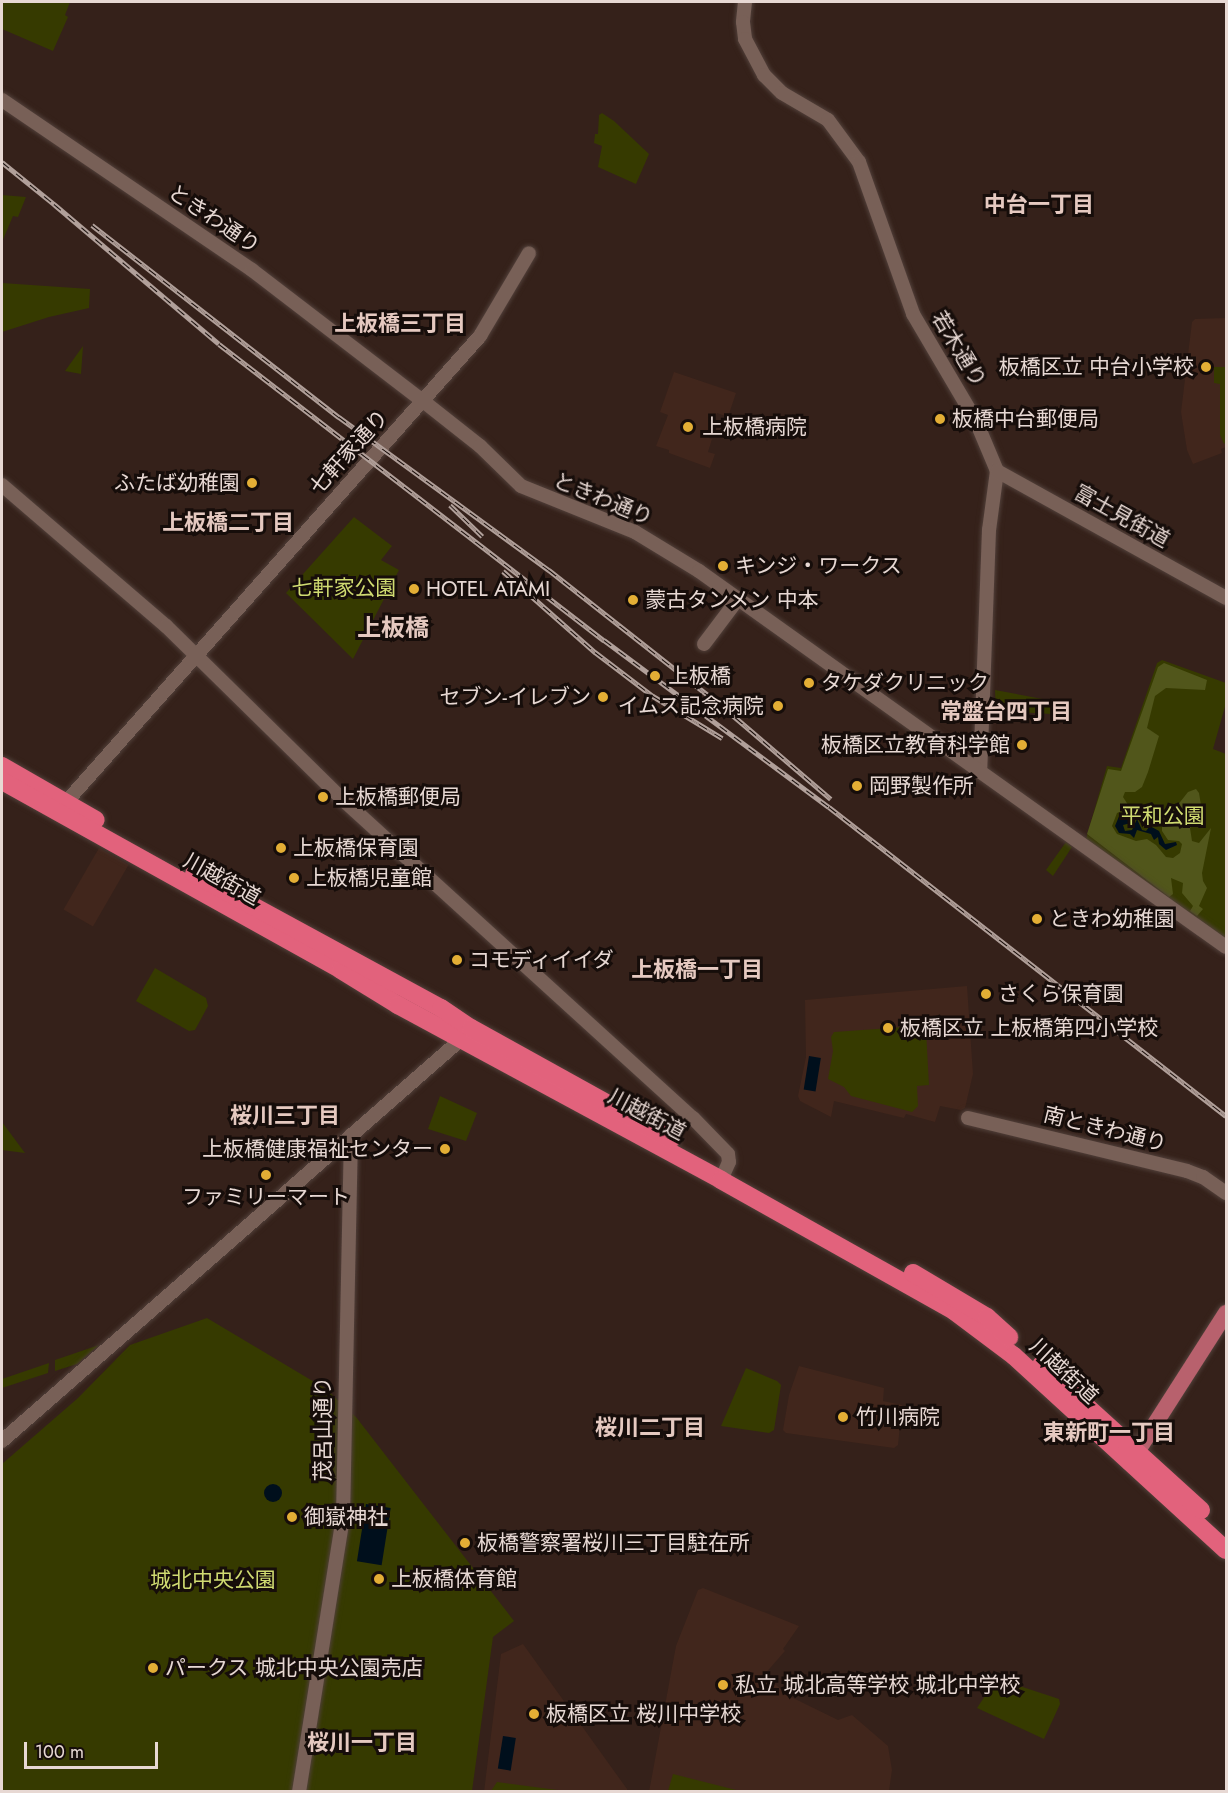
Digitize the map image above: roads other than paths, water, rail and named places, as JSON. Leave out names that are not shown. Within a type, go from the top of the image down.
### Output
[{"type":"highway","name":"川越街道","points":[[2,766],[61,808]]},
{"type":"highway","name":"川越街道","points":[[2,781],[61,808],[441,1008],[468,1033],[724,1175],[958,1298],[987,1317],[1134,1457],[1227,1550]]},
{"type":"highway","name":"川越街道","points":[[1134,1457],[1227,1533]]},
{"type":"main road","points":[[1134,1457],[1227,1313]]},
{"type":"street","name":"若木通り","points":[[745,2],[742,13],[745,39],[764,75],[782,93],[828,120],[859,162],[913,314],[971,411],[997,471]]},
{"type":"street","name":"ときわ通り","points":[[2,100],[252,270],[480,446],[521,486],[635,532],[738,599],[1227,947]]},
{"type":"street","name":"七軒家通り","points":[[61,808],[486,328],[529,253]]},
{"type":"street","name":"富士見街道","points":[[997,471],[1227,598]]},
{"type":"street","points":[[980,771],[989,530],[997,471]]},
{"type":"street","points":[[2,484],[197,656],[341,798],[693,1118],[728,1154],[724,1175]]},
{"type":"street","points":[[704,644],[738,599]]},
{"type":"street","points":[[2,1441],[468,1033]]},
{"type":"street","name":"南ときわ通り","points":[[968,1118],[1187,1171],[1203,1177],[1227,1193]]},
{"type":"street","name":"茂呂山通り","points":[[299,1791],[343,1517],[351,1136]]},
{"type":"water","points":[[1120,814],[1133,816],[1131,823],[1123,825],[1125,831],[1132,830],[1137,819],[1142,830],[1146,831],[1150,826],[1159,831],[1165,844],[1176,842],[1177,845],[1166,850],[1159,844],[1158,837],[1154,840],[1151,834],[1137,830],[1134,838],[1130,834],[1119,833],[1115,826]]},
{"type":"water","points":[[809,1056],[821,1058],[816,1091],[804,1090]]},
{"type":"water","points":[[269,1484],[277,1484],[282,1489],[280,1500],[269,1502],[264,1497],[264,1489]]},
{"type":"water","points":[[366,1504],[391,1508],[382,1565],[357,1561]]},
{"type":"water","points":[[503,1736],[516,1738],[511,1771],[498,1769]]},
{"type":"railway","points":[[2,162],[219,344],[604,640],[829,807],[1226,1116]]},
{"type":"railway","points":[[92,225],[339,417],[549,570],[722,706],[831,799]]},
{"type":"railway","points":[[450,505],[482,536]]},
{"type":"railway","points":[[503,571],[595,652],[653,696],[722,738]]},
{"type":"place","name":"板橋区立 中台小学校","points":[[1206,367]]},
{"type":"place","name":"板橋中台郵便局","points":[[940,419]]},
{"type":"place","name":"上板橋病院","points":[[688,427]]},
{"type":"place","name":"ふたば幼稚園","points":[[252,483]]},
{"type":"place","name":"キンジ・ワークス","points":[[723,566]]},
{"type":"place","name":"HOTEL ATAMI","points":[[414,589]]},
{"type":"place","name":"蒙古タンメン 中本","points":[[633,600]]},
{"type":"place","name":"上板橋","points":[[655,676]]},
{"type":"place","name":"タケダクリニック","points":[[809,683]]},
{"type":"place","name":"セブン-イレブン","points":[[603,697]]},
{"type":"place","name":"イムス記念病院","points":[[778,706]]},
{"type":"place","name":"板橋区立教育科学館","points":[[1022,745]]},
{"type":"place","name":"岡野製作所","points":[[857,786]]},
{"type":"place","name":"上板橋郵便局","points":[[323,797]]},
{"type":"place","name":"上板橋保育園","points":[[281,848]]},
{"type":"place","name":"上板橋児童館","points":[[294,878]]},
{"type":"place","name":"ときわ幼稚園","points":[[1037,919]]},
{"type":"place","name":"コモディイイダ","points":[[457,960]]},
{"type":"place","name":"さくら保育園","points":[[986,994]]},
{"type":"place","name":"板橋区立 上板橋第四小学校","points":[[888,1028]]},
{"type":"place","name":"上板橋健康福祉センター","points":[[445,1149]]},
{"type":"place","name":"ファミリーマート","points":[[266,1175]]},
{"type":"place","name":"竹川病院","points":[[843,1417]]},
{"type":"place","name":"御嶽神社","points":[[292,1517]]},
{"type":"place","name":"板橋警察署桜川三丁目駐在所","points":[[465,1543]]},
{"type":"place","name":"上板橋体育館","points":[[379,1579]]},
{"type":"place","name":"パークス 城北中央公園売店","points":[[153,1668]]},
{"type":"place","name":"私立 城北高等学校 城北中学校","points":[[723,1685]]},
{"type":"place","name":"板橋区立 桜川中学校","points":[[534,1714]]},
{"type":"district","name":"中台一丁目","points":[[1039,205]]},
{"type":"district","name":"上板橋三丁目","points":[[400,324]]},
{"type":"district","name":"上板橋二丁目","points":[[228,523]]},
{"type":"district","name":"上板橋","points":[[393,628]]},
{"type":"district","name":"常盤台四丁目","points":[[1006,712]]},
{"type":"district","name":"上板橋一丁目","points":[[697,970]]},
{"type":"district","name":"桜川三丁目","points":[[285,1116]]},
{"type":"district","name":"桜川二丁目","points":[[650,1428]]},
{"type":"district","name":"東新町一丁目","points":[[1109,1433]]},
{"type":"district","name":"桜川一丁目","points":[[362,1743]]},
{"type":"park label","name":"七軒家公園","points":[[344,588]]},
{"type":"park label","name":"平和公園","points":[[1163,816]]},
{"type":"park label","name":"城北中央公園","points":[[213,1580]]}]
